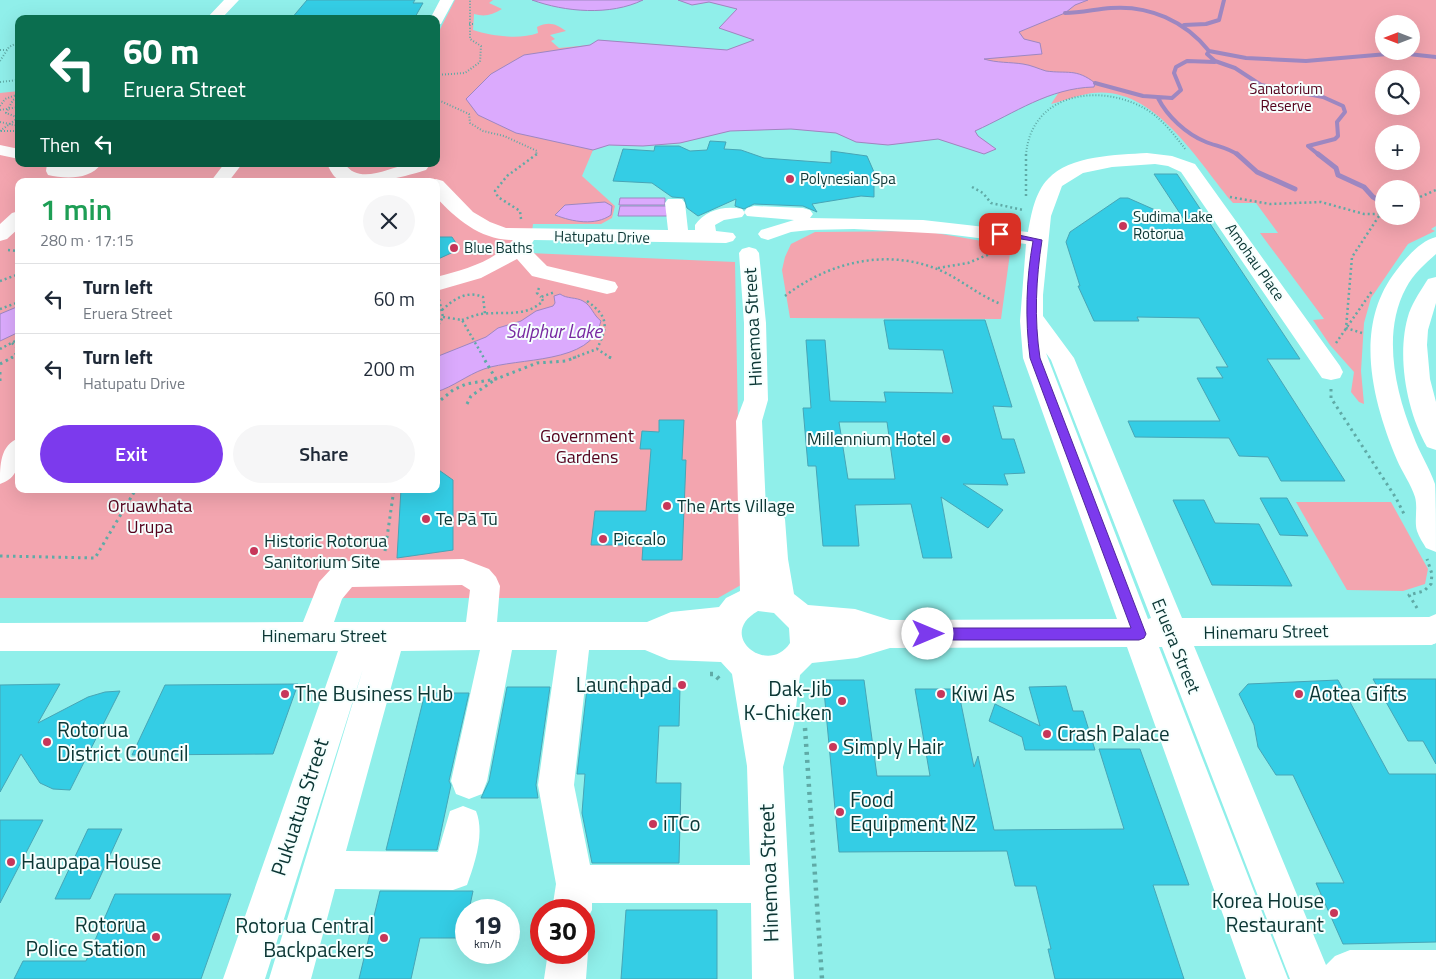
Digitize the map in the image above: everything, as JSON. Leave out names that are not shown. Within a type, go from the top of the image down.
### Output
[{"type":"street","points":[[217,15],[232,0]]},
{"type":"street","points":[[439,15],[447,0]]},
{"type":"street","points":[[0,150],[15,153]]},
{"type":"street","name":"Amohau Place","points":[[1056,182],[1073,170],[1122,160],[1164,160],[1188,168],[1331,372]]},
{"type":"street","points":[[58,173],[82,170],[87,167]]},
{"type":"street","points":[[222,178],[231,167]]},
{"type":"street","points":[[380,178],[413,167]]},
{"type":"street","points":[[421,167],[430,178]]},
{"type":"street","points":[[335,171],[352,178]]},
{"type":"street","name":"Eruera Street","points":[[1056,182],[1046,198],[1032,273],[1032,347],[1084,488],[1155,634],[1185,711],[1311,979]]},
{"type":"street","name":"Hatupatu Drive","points":[[440,189],[471,221],[523,242],[716,237]]},
{"type":"street","points":[[675,203],[679,228],[675,238]]},
{"type":"street","points":[[766,220],[824,214]]},
{"type":"street","points":[[766,220],[770,240],[766,247],[749,253],[731,248],[725,241],[716,237],[705,225],[709,220],[721,215],[766,220],[912,224],[1038,240]]},
{"type":"street","points":[[0,235],[15,220]]},
{"type":"street","points":[[716,237],[746,227],[760,229],[766,220]]},
{"type":"street","points":[[440,283],[480,270],[523,242],[540,271],[607,287]]},
{"type":"street","points":[[1436,243],[1416,260],[1400,279],[1385,312],[1382,339],[1385,384],[1390,405],[1408,455],[1432,504],[1431,531],[1436,540]]},
{"type":"street","name":"Hinemoa Street","points":[[749,253],[754,323],[756,400],[768,421],[762,530],[773,559],[778,605]]},
{"type":"street","points":[[1433,431],[1417,372],[1416,341],[1419,315],[1436,284]]},
{"type":"street","name":"Eruera Street","points":[[1033,318],[1062,358],[1114,488],[1155,634]]},
{"type":"street","points":[[1052,405],[1081,405]]},
{"type":"street","points":[[0,474],[15,453]]},
{"type":"street","points":[[1084,488],[1114,488]]},
{"type":"street","points":[[314,636],[332,588],[341,576],[381,573],[464,572],[478,578],[485,586],[489,636],[469,780]]},
{"type":"street","points":[[778,605],[806,634],[794,658],[766,670],[733,656],[738,606],[778,605]]},
{"type":"street","name":"Hinemaru Street","points":[[778,605],[855,623],[890,634]]},
{"type":"street","name":"Hinemaru Street","points":[[794,658],[857,644],[890,634],[1155,634],[1435,630]]},
{"type":"street","name":"Pukuatua Street","points":[[290,979],[337,816],[374,636]]},
{"type":"street","name":"Pukuatua Street","points":[[244,979],[297,816],[374,636]]},
{"type":"street","points":[[575,636],[556,785],[574,897],[770,884]]},
{"type":"street","name":"Hinemaru Street","points":[[0,637],[648,636],[669,646],[733,656]]},
{"type":"street","name":"Hinemoa Street","points":[[733,656],[766,766],[773,979]]},
{"type":"street","name":"Hinemoa Street","points":[[766,766],[794,658]]},
{"type":"street","name":"Eruera Street","points":[[1185,711],[1267,979]]},
{"type":"street","points":[[297,816],[337,816]]},
{"type":"street","points":[[322,870],[453,871],[462,824]]},
{"type":"street","points":[[564,979],[566,964]]},
{"type":"street","points":[[1341,979],[1350,971],[1436,971]]},
{"type":"path","points":[[440,75],[466,74],[472,72],[480,62],[481,46],[470,39],[470,0]]},
{"type":"path","points":[[469,24],[474,24]]},
{"type":"path","points":[[0,60],[15,45]]},
{"type":"path","points":[[0,50],[8,50]]},
{"type":"path","points":[[0,82],[15,80]]},
{"type":"path","points":[[0,106],[5,99],[15,96]]},
{"type":"path","points":[[15,98],[6,113],[15,117]]},
{"type":"path","points":[[440,101],[456,107],[483,131],[504,136],[537,151],[537,154],[496,186],[495,191],[498,196],[520,211],[523,242]]},
{"type":"path","points":[[0,110],[15,108]]},
{"type":"path","points":[[0,131],[15,120]]},
{"type":"path","points":[[0,122],[15,126]]},
{"type":"path","points":[[0,131],[15,132]]},
{"type":"path","points":[[972,187],[983,193],[991,203],[1024,211]]},
{"type":"path","points":[[1420,197],[1436,190]]},
{"type":"path","points":[[1346,328],[1352,257],[1375,223]]},
{"type":"path","points":[[785,296],[803,282],[839,265],[890,261],[935,268],[968,263],[1003,248]]},
{"type":"path","points":[[935,268],[977,294],[1002,304]]},
{"type":"path","points":[[0,281],[15,275]]},
{"type":"path","points":[[443,317],[462,320],[485,314],[504,315],[521,312],[540,304],[543,301],[542,297],[561,292]]},
{"type":"path","points":[[442,310],[456,299],[475,294],[482,297],[485,314]]},
{"type":"path","points":[[440,401],[453,390],[466,384],[496,379],[537,364],[566,361],[597,349],[607,328],[606,322],[596,308],[585,299]]},
{"type":"path","points":[[0,309],[15,303]]},
{"type":"path","points":[[440,305],[443,317],[440,322]]},
{"type":"path","points":[[462,320],[469,337],[496,379]]},
{"type":"path","points":[[0,350],[15,341]]},
{"type":"path","points":[[12,342],[15,345]]},
{"type":"path","points":[[597,349],[611,358]]},
{"type":"path","points":[[0,364],[15,356]]},
{"type":"path","points":[[0,372],[0,385]]},
{"type":"path","points":[[467,404],[471,396],[496,379]]},
{"type":"path","points":[[1331,398],[1360,441]]},
{"type":"path","points":[[0,556],[95,558],[134,493]]},
{"type":"path","points":[[381,573],[393,493]]},
{"type":"path","points":[[705,673],[714,674],[733,656]]},
{"type":"path","points":[[805,722],[822,979]]},
{"type":"green space","points":[[455,0],[493,0],[489,3],[502,9],[488,15],[474,14],[473,30],[514,37],[538,33],[537,27],[552,24],[566,31],[550,35],[555,39],[551,41],[559,48],[590,45],[598,40],[727,50],[754,40],[719,28],[737,9],[709,2],[692,5],[678,0],[1436,0],[1436,226],[1431,229],[1435,231],[1408,244],[1371,298],[1364,323],[1361,371],[1364,404],[1359,402],[1351,392],[1354,372],[1330,345],[1313,320],[1324,319],[1260,233],[1278,233],[1256,203],[1233,203],[1190,148],[1173,130],[1155,113],[1136,101],[1115,94],[1092,93],[1051,104],[1059,92],[1016,109],[975,131],[978,136],[996,149],[984,154],[938,139],[888,145],[856,142],[836,133],[791,129],[730,131],[680,143],[643,146],[609,145],[593,150],[582,176],[615,206],[612,218],[601,224],[533,224],[529,253],[735,262],[741,585],[718,598],[0,598],[0,93],[15,91],[15,167],[440,167],[440,29]]},
{"type":"green space","points":[[924,231],[1011,246],[1001,319],[790,318],[782,270],[791,244],[815,232]]},
{"type":"green space","points":[[1296,502],[1391,502],[1428,569],[1425,584],[1403,591],[1347,590]]},
{"type":"water","points":[[532,0],[643,0],[616,8],[588,10],[559,7]]},
{"type":"water","points":[[678,0],[1088,0],[1075,5],[1065,13],[1019,32],[1024,39],[1040,43],[1042,54],[984,59],[1026,65],[1046,71],[1077,73],[1095,83],[1094,87],[1078,88],[1047,97],[975,131],[978,136],[996,149],[984,154],[938,139],[888,145],[856,142],[836,133],[791,129],[730,131],[680,143],[643,146],[609,145],[593,150],[516,133],[478,115],[466,99],[491,74],[524,55],[590,45],[598,40],[727,50],[754,40],[719,28],[737,9],[709,2],[692,5]]},
{"type":"water","points":[[620,198],[665,198],[665,205],[619,205]]},
{"type":"water","points":[[605,202],[612,206],[611,215],[598,221],[576,221],[555,215],[565,205]]},
{"type":"water","points":[[620,206],[667,206],[667,216],[618,216]]},
{"type":"water","name":"Sulphur Lake","points":[[560,294],[583,301],[601,321],[595,335],[584,345],[552,357],[498,365],[484,369],[440,390],[440,355],[486,337],[498,328],[521,321],[536,311],[553,306],[555,303],[554,296]]},
{"type":"water","points":[[15,308],[15,334],[0,341],[0,314]]},
{"type":"building","points":[[307,0],[415,0],[413,3],[423,3],[416,15],[294,15]]},
{"type":"building","name":"Polynesian Spa","points":[[710,141],[726,142],[724,149],[741,150],[764,158],[831,163],[831,151],[867,156],[874,172],[874,197],[861,196],[812,204],[817,212],[803,206],[754,204],[744,209],[735,206],[736,199],[698,216],[687,208],[684,198],[672,197],[652,183],[613,181],[623,149],[654,151],[655,146],[679,146],[690,151],[707,150]]},
{"type":"building","points":[[1154,174],[1177,174],[1300,359],[1267,359],[1345,481],[1281,481],[1268,457],[1239,456],[1229,438],[1135,437],[1128,421],[1220,421],[1197,378],[1223,378],[1216,367],[1228,367],[1199,318],[1137,317],[1139,321],[1094,321],[1078,286],[1080,286],[1066,242],[1070,232],[1120,198],[1128,198],[1187,224]]},
{"type":"building","points":[[440,237],[452,237],[460,249],[440,258]]},
{"type":"building","name":"Millennium Hotel","points":[[884,320],[985,320],[1012,407],[993,406],[1002,439],[1014,439],[1025,473],[1004,474],[1008,485],[963,484],[1003,510],[988,528],[941,497],[952,558],[923,558],[911,504],[855,505],[859,546],[823,546],[816,466],[808,466],[803,408],[811,408],[806,340],[825,340],[830,401],[886,402],[884,392],[953,393],[943,350],[889,349]],"holes":[[[839,422],[887,422],[895,479],[848,479]]]},
{"type":"building","points":[[659,420],[684,420],[682,460],[686,460],[682,560],[642,560],[643,545],[591,545],[595,511],[646,511],[651,449],[640,449],[642,431],[659,432]]},
{"type":"building","name":"Te Pā Tū","points":[[440,471],[453,480],[453,550],[397,558],[401,493],[440,493]]},
{"type":"building","points":[[1260,498],[1287,498],[1308,536],[1280,535]]},
{"type":"building","points":[[1173,500],[1204,500],[1215,523],[1259,524],[1292,586],[1212,585]]},
{"type":"building","points":[[1373,679],[1436,679],[1436,764],[1423,741],[1408,741]]},
{"type":"building","points":[[823,680],[864,680],[877,776],[930,776],[915,689],[958,689],[974,767],[978,756],[994,830],[1124,829],[1099,749],[1140,749],[1189,885],[1153,885],[1184,979],[1055,979],[1048,949],[1051,949],[1036,886],[1015,886],[1007,851],[839,852]]},
{"type":"building","points":[[1338,680],[1389,774],[1436,774],[1436,942],[1343,944],[1316,883],[1344,883],[1293,775],[1276,775],[1258,747],[1254,725],[1239,694],[1248,684]]},
{"type":"building","name":"Rotorua District Council","points":[[60,684],[38,723],[88,697],[105,692],[120,691],[70,790],[53,789],[40,783],[21,754],[0,792],[0,685]]},
{"type":"building","points":[[298,684],[273,754],[132,755],[165,685]]},
{"type":"building","points":[[1066,686],[1073,711],[1083,711],[1095,750],[1025,750],[1022,737],[989,721],[995,704],[1040,726],[1029,687]]},
{"type":"building","points":[[507,687],[550,687],[536,785],[538,798],[481,798],[489,781]]},
{"type":"building","points":[[680,688],[679,726],[659,726],[656,783],[681,783],[679,863],[592,863],[582,813],[585,774],[577,774],[587,689]]},
{"type":"building","points":[[425,693],[469,693],[449,781],[451,785],[437,850],[386,850]]},
{"type":"building","name":"Haupapa House","points":[[0,820],[43,820],[0,903]]},
{"type":"building","points":[[88,829],[122,829],[90,899],[55,899]]},
{"type":"building","points":[[380,891],[473,891],[471,899],[455,899],[455,938],[420,938],[411,979],[359,979]]},
{"type":"building","name":"Rotorua Police Station","points":[[115,894],[231,894],[201,979],[14,979],[23,961],[86,961]]},
{"type":"building","points":[[626,910],[717,910],[717,979],[621,979]]},
{"type":"waterway","points":[[1184,25],[1206,24],[1219,20],[1224,0]]},
{"type":"waterway","points":[[1065,13],[1111,8],[1139,9],[1152,12],[1177,23],[1189,31],[1209,51]]},
{"type":"waterway","points":[[1209,51],[1246,58],[1306,61],[1399,53],[1436,57]]},
{"type":"waterway","points":[[1209,51],[1207,54],[1215,61],[1235,68],[1261,85],[1323,97],[1343,106],[1345,112],[1337,122],[1338,136],[1335,139],[1308,146],[1319,155]]},
{"type":"waterway","points":[[1095,83],[1143,96],[1172,98],[1181,90],[1174,73],[1176,67],[1187,61],[1215,62]]},
{"type":"waterway","points":[[1158,98],[1172,118],[1191,134],[1238,155]]},
{"type":"waterway","points":[[1237,154],[1257,172],[1295,189]]},
{"type":"waterway","points":[[1318,154],[1336,168],[1338,175],[1364,187],[1375,198]]},
{"type":"place","name":"Polynesian Spa","points":[[790,179]]},
{"type":"place","name":"Sudima Lake Rotorua","points":[[1123,226]]},
{"type":"place","name":"Blue Baths","points":[[454,248]]},
{"type":"place","name":"Millennium Hotel","points":[[946,439]]},
{"type":"place","name":"The Arts Village","points":[[667,506]]},
{"type":"place","name":"Te Pā Tū","points":[[426,519]]},
{"type":"place","name":"Piccalo","points":[[603,539]]},
{"type":"place","name":"Historic Rotorua Sanitorium Site","points":[[254,551]]},
{"type":"place","name":"Launchpad","points":[[682,685]]},
{"type":"place","name":"The Business Hub","points":[[285,694]]},
{"type":"place","name":"Kiwi As","points":[[941,694]]},
{"type":"place","name":"Aotea Gifts","points":[[1299,694]]},
{"type":"place","name":"Dak-Jib K-Chicken","points":[[842,701]]},
{"type":"place","name":"Crash Palace","points":[[1047,734]]},
{"type":"place","name":"Rotorua District Council","points":[[47,742]]},
{"type":"place","name":"Simply Hair","points":[[833,747]]},
{"type":"place","name":"Food Equipment NZ","points":[[840,812]]},
{"type":"place","name":"iTCo","points":[[653,824]]},
{"type":"place","name":"Haupapa House","points":[[11,862]]},
{"type":"place","name":"Korea House Restaurant","points":[[1334,913]]},
{"type":"place","name":"Rotorua Police Station","points":[[156,937]]},
{"type":"place","name":"Rotorua Central Backpackers","points":[[384,938]]},
{"type":"route","points":[[928,634],[1139,634],[1032,347],[1032,273],[1038,240],[1000,234]]},
{"type":"park label","name":"Sanatorium Reserve","points":[[1286,98]]},
{"type":"park label","name":"Government Gardens","points":[[587,446]]},
{"type":"park label","name":"Oruawhata Urupa","points":[[150,516]]}]
